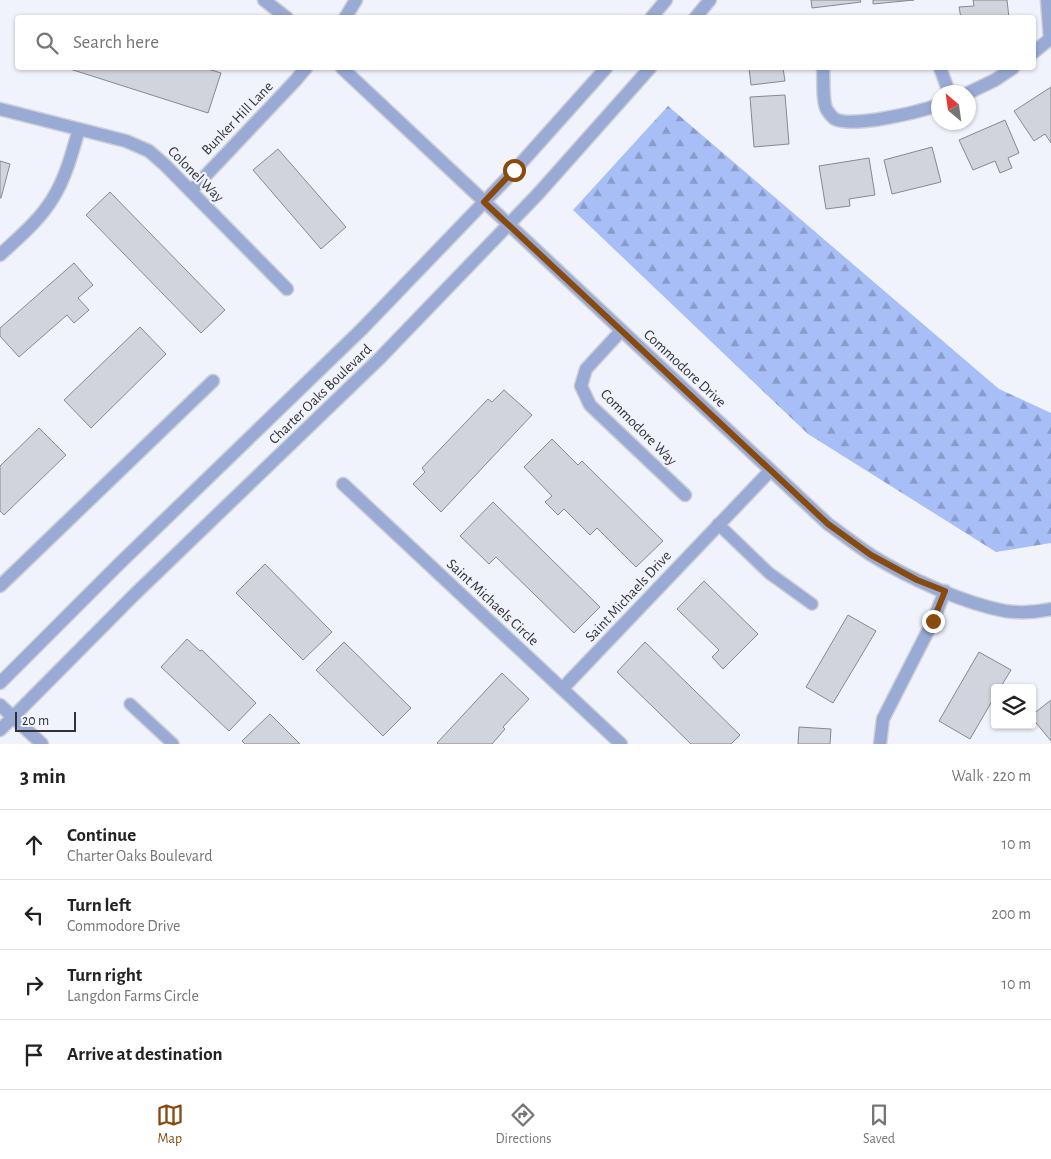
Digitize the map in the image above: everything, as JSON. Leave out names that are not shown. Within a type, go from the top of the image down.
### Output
[{"type":"street","points":[[264,0],[283,15]]},
{"type":"street","points":[[347,15],[356,0]]},
{"type":"street","points":[[654,15],[666,0]]},
{"type":"street","points":[[698,15],[710,0]]},
{"type":"street","points":[[1036,50],[1050,39],[1047,0]]},
{"type":"street","name":"Bunker Hill Lane","points":[[190,191],[304,70]]},
{"type":"street","name":"Commodore Drive","points":[[344,70],[828,524],[871,555],[917,580],[968,600],[1006,611],[1038,612],[1051,609]]},
{"type":"street","name":"Charter Oaks Boulevard","points":[[0,683],[120,563],[362,329],[484,202],[604,70]]},
{"type":"street","name":"Charter Oaks Boulevard","points":[[0,730],[135,594],[379,359],[508,225],[648,70]]},
{"type":"street","points":[[823,70],[826,108],[834,118],[847,122],[876,119],[931,107]]},
{"type":"street","points":[[941,70],[946,85]]},
{"type":"street","points":[[976,89],[1010,70]]},
{"type":"street","name":"Colonel Way","points":[[0,109],[126,141],[149,151],[166,165],[287,289]]},
{"type":"street","points":[[0,255],[53,200],[66,173],[79,129]]},
{"type":"street","name":"Commodore Way","points":[[621,331],[586,369],[581,386],[590,405],[685,495]]},
{"type":"street","points":[[0,586],[213,382]]},
{"type":"street","name":"Saint Michaels Drive","points":[[562,689],[770,470]]},
{"type":"street","name":"Saint Michaels Circle","points":[[343,484],[621,744]]},
{"type":"street","points":[[880,744],[883,719],[933,621],[945,591]]},
{"type":"street","points":[[0,705],[42,744]]},
{"type":"lane","points":[[718,524],[768,572],[812,604]]},
{"type":"lane","points":[[130,704],[173,744]]},
{"type":"green space","points":[[668,106],[999,389],[1051,413],[1051,543],[996,552],[808,434],[573,210]]},
{"type":"building","points":[[811,0],[860,0],[861,2],[812,8]]},
{"type":"building","points":[[873,0],[914,0],[873,4]]},
{"type":"building","points":[[973,0],[1007,0],[1009,15],[960,15],[959,7],[974,6]]},
{"type":"building","points":[[73,70],[211,70],[221,73],[208,113]]},
{"type":"building","points":[[749,70],[783,70],[785,81],[751,85]]},
{"type":"building","points":[[1051,87],[1051,143],[1045,134],[1034,141],[1014,111]]},
{"type":"building","points":[[785,95],[789,144],[754,147],[750,97]]},
{"type":"building","points":[[1005,120],[1019,153],[1008,158],[1012,168],[1000,173],[995,161],[973,170],[959,140]]},
{"type":"building","points":[[932,147],[941,182],[892,194],[884,160]]},
{"type":"building","points":[[278,149],[346,227],[321,249],[253,170]]},
{"type":"building","points":[[869,158],[875,195],[849,199],[850,206],[826,209],[819,166]]},
{"type":"building","points":[[0,161],[10,164],[1,198],[0,198]]},
{"type":"building","points":[[110,192],[225,310],[201,333],[86,215]]},
{"type":"building","points":[[74,263],[93,285],[78,298],[89,310],[74,323],[67,315],[19,357],[0,336],[0,328]]},
{"type":"building","points":[[140,327],[166,354],[91,428],[64,400]]},
{"type":"building","points":[[504,390],[532,415],[441,512],[413,484],[425,472],[422,468],[488,399],[492,402]]},
{"type":"building","points":[[39,428],[66,455],[4,515],[0,511],[0,466]]},
{"type":"building","points":[[552,439],[578,465],[582,461],[663,541],[636,567],[597,528],[590,535],[564,509],[558,515],[545,502],[552,496],[524,467]]},
{"type":"building","points":[[493,502],[600,607],[574,633],[496,557],[489,564],[460,536]]},
{"type":"building","points":[[265,564],[332,632],[303,660],[236,593]]},
{"type":"building","points":[[704,581],[758,634],[723,669],[712,657],[719,650],[677,609]]},
{"type":"building","points":[[848,615],[876,631],[833,703],[806,687]]},
{"type":"building","points":[[187,639],[200,651],[202,650],[256,703],[229,731],[161,667]]},
{"type":"building","points":[[344,642],[411,708],[383,736],[316,670]]},
{"type":"building","points":[[645,642],[740,735],[731,744],[691,744],[617,672]]},
{"type":"building","points":[[979,652],[1011,670],[1002,684],[991,684],[991,703],[970,739],[939,721]]},
{"type":"building","points":[[502,673],[529,699],[503,727],[505,729],[492,744],[438,744],[437,743]]},
{"type":"building","points":[[1051,700],[1051,741],[1036,723],[1036,712]]},
{"type":"building","points":[[270,714],[300,744],[245,744],[242,741]]},
{"type":"building","points":[[799,727],[831,729],[830,744],[798,744]]},
{"type":"route","points":[[514,170],[484,202],[828,524],[871,555],[917,580],[945,591],[933,621]]}]
